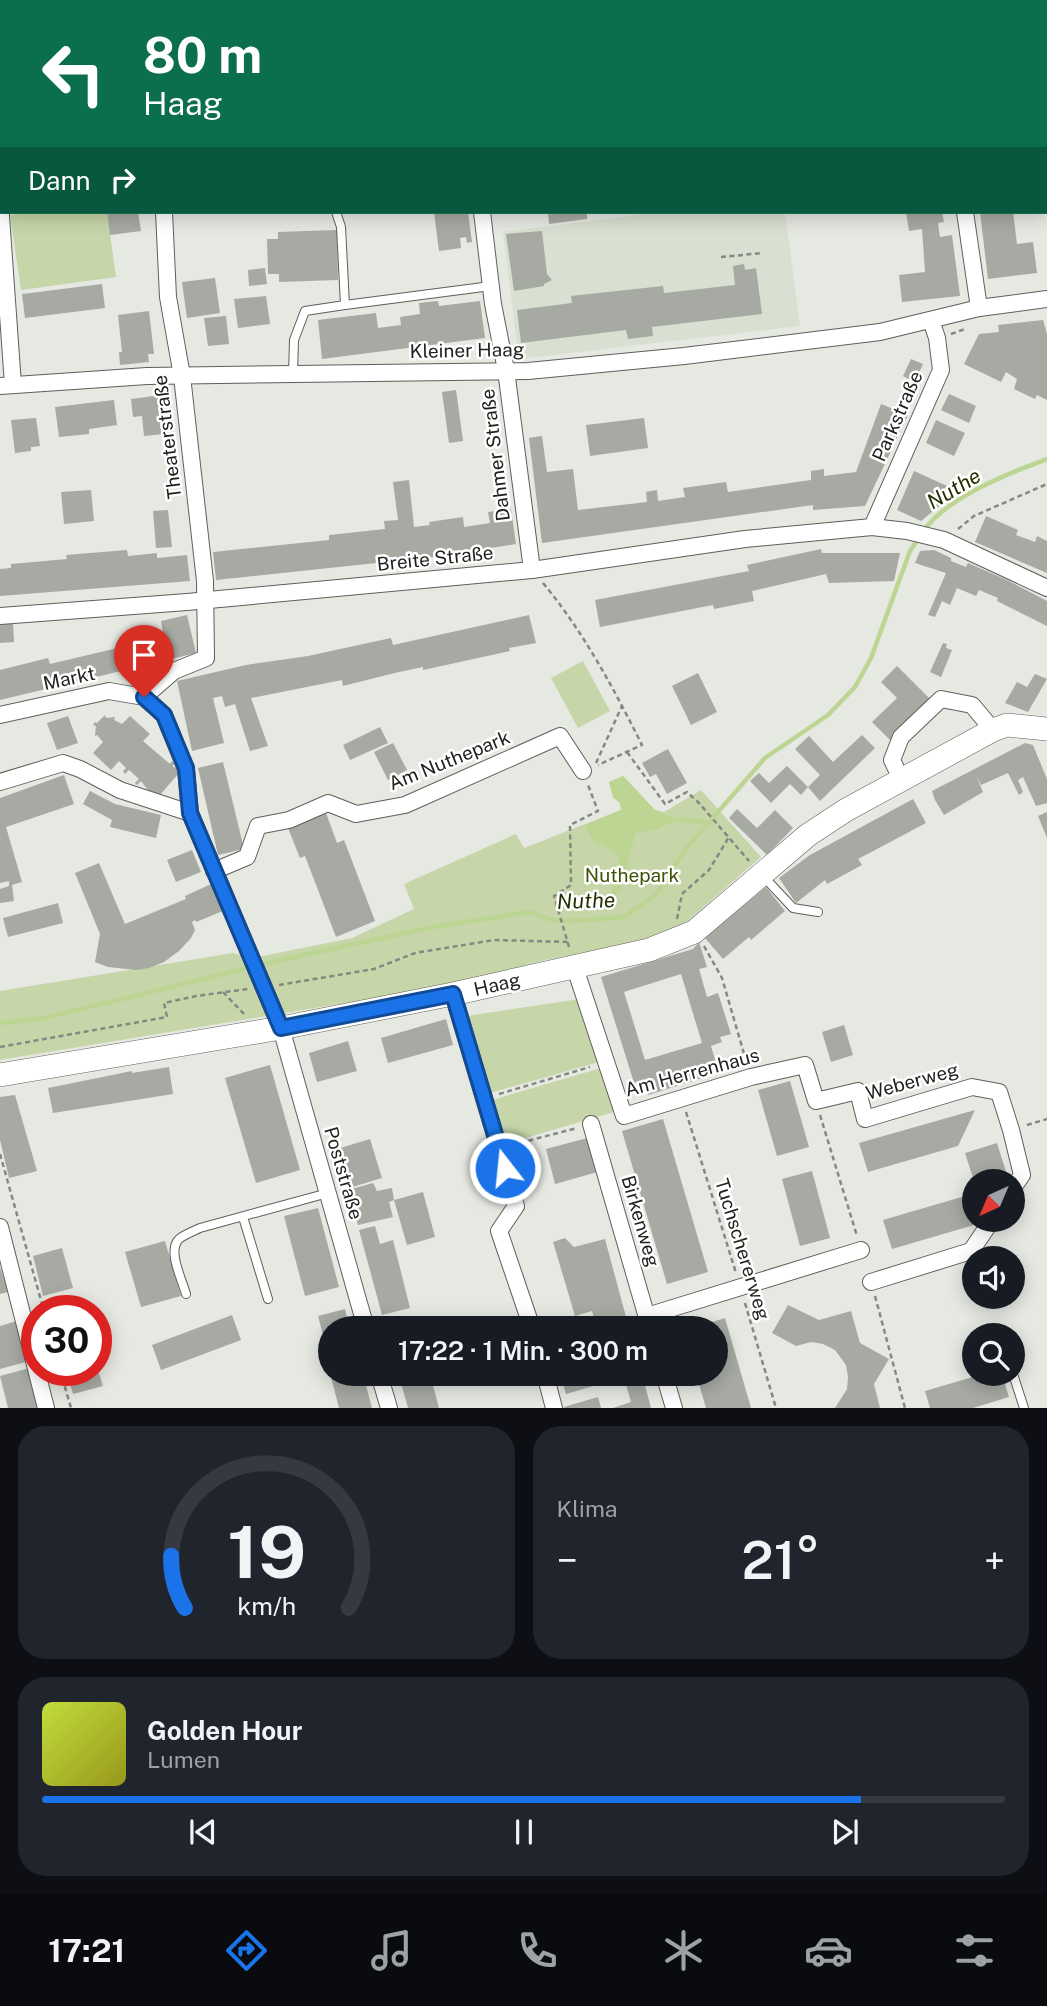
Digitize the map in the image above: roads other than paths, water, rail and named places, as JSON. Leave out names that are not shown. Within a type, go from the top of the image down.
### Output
[{"type":"main road","name":"Haag","points":[[0,1075],[281,1028],[453,994],[649,950],[685,936],[808,835],[846,810],[993,730],[1007,726],[1046,728]]},
{"type":"street","points":[[0,214],[7,385]]},
{"type":"street","name":"Theaterstraße","points":[[144,697],[174,671],[206,658],[206,600],[182,376],[168,297],[164,214]]},
{"type":"street","name":"Dahmer Straße","points":[[482,214],[532,570]]},
{"type":"street","points":[[965,214],[978,308]]},
{"type":"street","name":"Kleiner Haag","points":[[7,385],[182,376],[528,371],[684,356],[880,332],[978,308],[1047,299]]},
{"type":"street","name":"Parkstraße","points":[[872,527],[941,370],[937,338],[931,320]]},
{"type":"street","name":"Breite Straße","points":[[0,616],[532,570],[745,539],[872,527],[937,538],[1047,588]]},
{"type":"street","name":"Markt","points":[[0,715],[109,691],[144,697]]},
{"type":"street","points":[[144,697],[164,715],[186,768],[190,813],[249,956],[257,989],[281,1028]]},
{"type":"street","points":[[902,780],[892,760],[901,737],[941,699],[972,705],[993,730]]},
{"type":"street","name":"Am Nuthepark","points":[[214,871],[247,857],[258,826],[289,820],[328,803],[356,814],[405,805],[560,736],[583,771]]},
{"type":"street","points":[[0,782],[62,763],[80,769],[120,790],[190,813]]},
{"type":"street","name":"Am Herrenhaus","points":[[574,965],[624,1116],[751,1077],[805,1065],[816,1101]]},
{"type":"street","points":[[453,994],[516,1206],[499,1231],[528,1316]]},
{"type":"street","name":"Poststraße","points":[[281,1028],[363,1316]]},
{"type":"street","name":"Weberweg","points":[[816,1101],[858,1091],[865,1119],[972,1087],[999,1092],[1021,1169]]},
{"type":"street","name":"Birkenweg","points":[[591,1125],[647,1316]]},
{"type":"street","points":[[0,1227],[46,1408]]},
{"type":"street","points":[[872,1282],[971,1251],[984,1232]]},
{"type":"street","points":[[664,1316],[740,1286],[862,1250]]},
{"type":"street","points":[[383,1386],[389,1408]]},
{"type":"street","points":[[548,1386],[554,1408]]},
{"type":"street","points":[[668,1386],[674,1408]]},
{"type":"lane","points":[[337,214],[341,227],[345,304]]},
{"type":"lane","points":[[293,374],[294,340],[305,311],[491,286]]},
{"type":"lane","points":[[762,875],[793,908],[818,912]]},
{"type":"lane","points":[[186,1293],[175,1256],[178,1240],[200,1228],[328,1193]]},
{"type":"lane","points":[[243,1217],[268,1299]]},
{"type":"lane","points":[[1017,1386],[1024,1408]]},
{"type":"waterway","name":"Nuthe","points":[[923,532],[946,508],[962,498],[997,479],[1047,459]]},
{"type":"waterway","name":"Nuthe","points":[[259,965],[433,927],[530,912],[552,920],[624,917],[656,895],[684,851],[765,758],[828,715],[855,687],[871,658],[910,551],[918,539]]},
{"type":"waterway","points":[[678,820],[708,822]]},
{"type":"waterway","name":"Nuthe","points":[[0,1023],[45,1018],[251,967]]},
{"type":"park label","name":"Nuthepark","points":[[632,875]]}]
